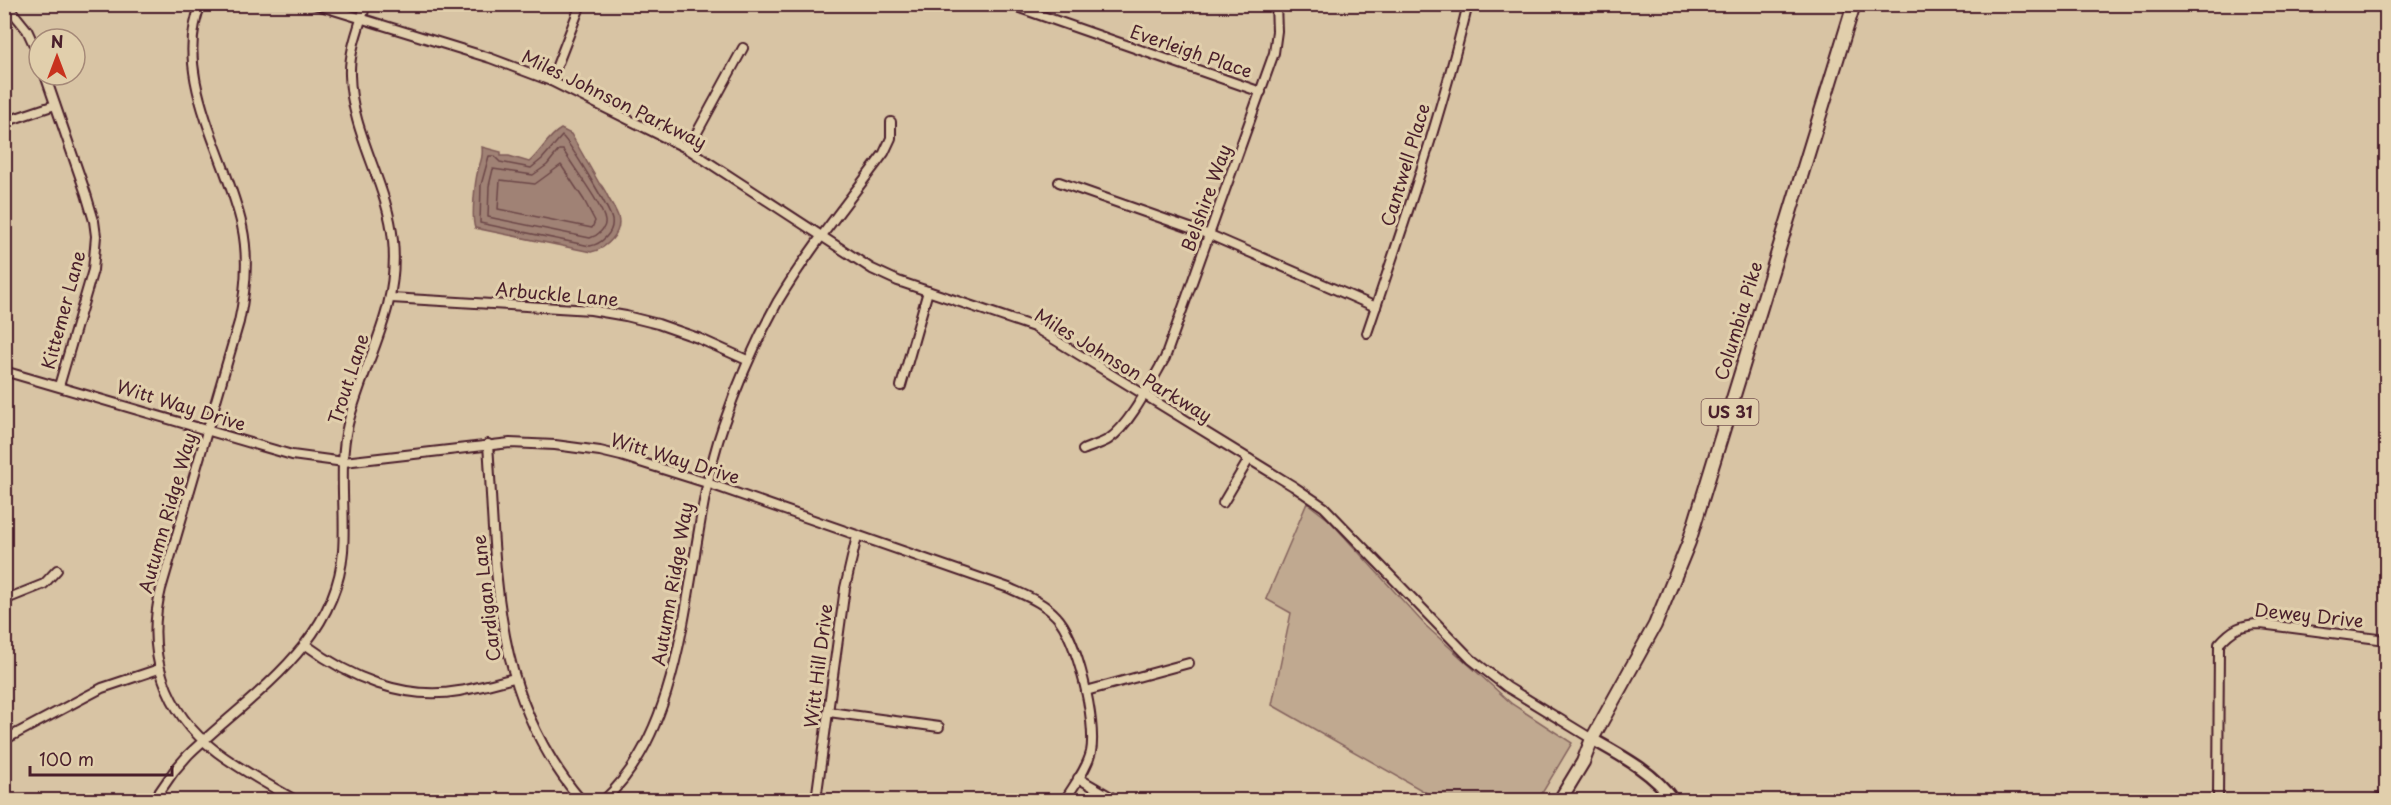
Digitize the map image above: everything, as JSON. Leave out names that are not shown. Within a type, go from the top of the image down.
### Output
[{"type":"main road","name":"Columbia Pike","points":[[1560,801],[1584,762],[1592,739],[1655,625],[1689,542],[1854,4]]},
{"type":"main road","points":[[1592,739],[1635,763],[1652,777],[1673,801]]},
{"type":"street","points":[[6,4],[27,30]]},
{"type":"street","name":"Autumn Ridge Way","points":[[201,4],[192,40],[193,68],[198,92],[238,209],[246,261],[245,291],[239,322],[157,606],[154,636],[159,669],[170,695],[181,715],[203,741],[218,753],[295,801]]},
{"type":"street","name":"Miles Johnson Parkway","points":[[314,4],[490,58],[551,81],[688,148],[878,273],[1034,327],[1324,507],[1471,659],[1507,687],[1592,739]]},
{"type":"street","name":"Trout Lane","points":[[154,801],[174,771],[203,741],[282,670],[306,645],[325,614],[342,565],[347,428],[391,298],[394,255],[389,217],[351,95],[350,65],[366,4]]},
{"type":"street","points":[[551,81],[581,4]]},
{"type":"street","name":"Everleigh Place","points":[[1008,4],[1261,92]]},
{"type":"street","name":"Belshire Way","points":[[1083,450],[1109,439],[1144,396],[1174,337],[1274,53],[1277,31],[1276,4]]},
{"type":"street","name":"Cantwell Place","points":[[1367,333],[1409,209],[1468,4]]},
{"type":"street","points":[[688,148],[742,48]]},
{"type":"street","name":"Kittemer Lane","points":[[49,87],[86,194],[96,237],[93,270],[59,386]]},
{"type":"street","points":[[4,122],[55,105]]},
{"type":"street","name":"Autumn Ridge Way","points":[[604,801],[623,781],[648,742],[671,680],[707,483],[722,427],[747,360],[779,300],[821,237],[884,153],[891,138],[891,122]]},
{"type":"street","points":[[1059,182],[1210,235],[1376,307]]},
{"type":"street","points":[[901,386],[928,291]]},
{"type":"street","name":"Arbuckle Lane","points":[[391,298],[603,312],[658,324],[698,338],[747,360]]},
{"type":"street","name":"Witt Way Drive","points":[[4,371],[292,455],[345,462],[488,444],[555,445],[600,451],[707,483],[1009,588],[1045,605],[1058,618],[1068,633],[1086,691],[1092,721],[1092,744],[1090,754],[1065,801]]},
{"type":"street","name":"Cardigan Lane","points":[[488,444],[501,621],[514,678],[525,709],[545,750],[581,801]]},
{"type":"street","points":[[1223,503],[1249,459]]},
{"type":"street","name":"Witt Hill Drive","points":[[816,801],[845,588],[857,536]]},
{"type":"street","points":[[4,600],[44,584],[57,570]]},
{"type":"street","name":"Dewey Drive","points":[[2218,801],[2219,644],[2229,632],[2245,624],[2261,624],[2386,640]]},
{"type":"street","points":[[306,645],[341,668],[386,687],[430,693],[457,692],[514,678]]},
{"type":"street","points":[[1086,691],[1189,663]]},
{"type":"street","points":[[4,740],[102,688],[159,669]]},
{"type":"street","points":[[829,712],[939,727]]},
{"type":"street","points":[[1078,778],[1116,801]]},
{"type":"street","points":[[2374,801],[2386,797]]},
{"type":"shaded area","points":[[1307,503],[1329,520],[1426,626],[1512,704],[1572,743],[1538,800],[1439,800],[1272,705],[1291,613],[1266,599]]},
{"type":"water","points":[[561,129],[571,134],[617,214],[618,228],[612,239],[602,248],[591,252],[475,228],[474,199],[482,147],[501,152],[501,156],[529,162]]}]
